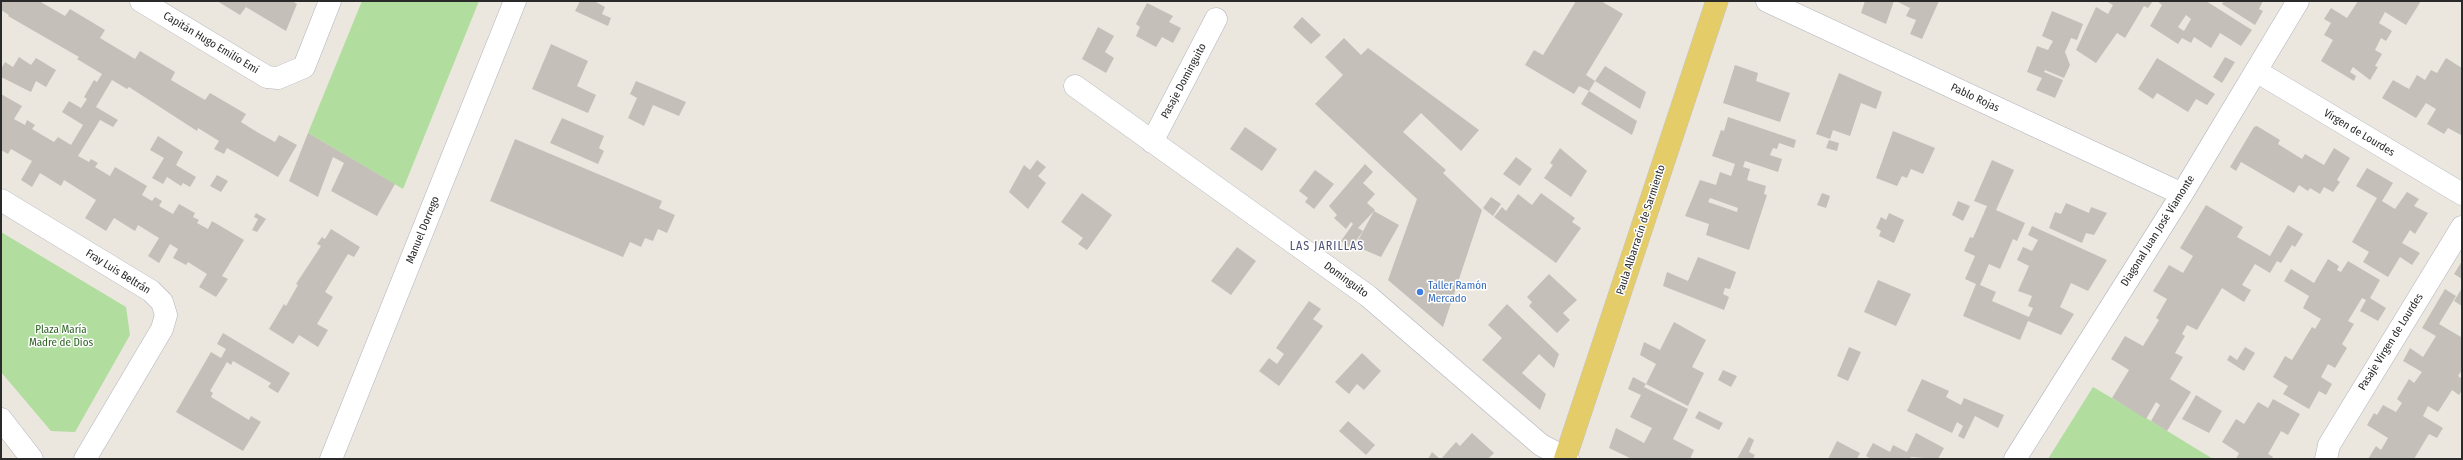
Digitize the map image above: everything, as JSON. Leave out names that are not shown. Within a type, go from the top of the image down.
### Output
[{"type":"main road","name":"Paula Albarracín de Sarmiento","points":[[1566,459],[1717,1]]},
{"type":"street","name":"Capitán Hugo Emilio Emi","points":[[141,1],[266,77],[278,78],[304,67],[330,1]]},
{"type":"street","name":"Manuel Dorrego","points":[[331,459],[515,1]]},
{"type":"street","name":"Pablo Rojas","points":[[1767,1],[2182,194]]},
{"type":"street","name":"Diagonal Juan José Viamonte","points":[[2015,459],[2182,194],[2298,1]]},
{"type":"street","name":"Pasaje Dominguito","points":[[1152,142],[1216,20]]},
{"type":"street","name":"Virgen de Lourdes","points":[[2256,71],[2462,194]]},
{"type":"street","name":"Dominguito","points":[[1075,86],[1368,296],[1541,445],[1566,459]]},
{"type":"street","name":"Fray Luis Beltrán","points":[[1,200],[151,291],[162,302],[166,315],[162,329],[85,459]]},
{"type":"street","name":"Pasaje Virgen de Lourdes","points":[[2326,459],[2328,445],[2462,227]]},
{"type":"street","points":[[1,419],[32,459]]},
{"type":"green space","points":[[362,1],[479,1],[403,189],[308,133]]},
{"type":"green space","name":"Plaza María Madre de Dios","points":[[1,232],[126,307],[130,335],[75,432],[51,431],[1,372]]},
{"type":"green space","points":[[2093,387],[2151,421],[2213,459],[2048,459]]},
{"type":"building","points":[[1,1],[39,1],[65,16],[70,9],[105,30],[100,38],[135,59],[140,51],[175,72],[171,80],[205,100],[210,93],[246,114],[241,122],[257,132],[275,142],[279,135],[297,145],[278,177],[227,148],[224,154],[214,149],[219,141],[198,128],[197,131],[129,87],[127,89],[112,80],[96,107],[118,120],[113,127],[100,120],[78,156],[89,162],[91,159],[98,163],[95,167],[110,176],[115,167],[147,186],[142,195],[152,201],[155,197],[162,201],[159,206],[173,214],[179,204],[195,213],[193,217],[199,220],[197,223],[208,229],[212,221],[244,240],[222,276],[228,279],[216,297],[199,287],[207,274],[188,262],[186,265],[173,258],[178,249],[170,244],[159,263],[148,256],[159,238],[138,225],[135,231],[114,218],[106,231],[85,218],[96,200],[64,180],[61,186],[40,173],[32,187],[21,180],[32,161],[11,149],[8,154],[1,150],[1,94],[22,106],[14,119],[25,125],[27,120],[35,125],[32,129],[54,142],[58,137],[71,145],[83,125],[62,112],[69,101],[81,108],[87,99],[84,97],[94,80],[97,82],[102,74],[77,59],[79,57],[8,16],[9,15],[1,10]]},
{"type":"building","points":[[217,1],[292,1],[297,4],[286,31],[246,7],[240,15]]},
{"type":"building","points":[[580,1],[594,1],[605,7],[602,14],[611,18],[608,26],[575,11]]},
{"type":"building","points":[[1576,1],[1601,1],[1623,14],[1586,75],[1595,81],[1589,91],[1579,86],[1574,94],[1525,65],[1534,50],[1543,55]]},
{"type":"building","points":[[1865,1],[1894,1],[1886,24],[1861,13]]},
{"type":"building","points":[[1896,1],[1939,1],[1922,39],[1910,34],[1916,20],[1906,16],[1910,8]]},
{"type":"building","points":[[2106,1],[2153,1],[2148,8],[2144,6],[2125,38],[2117,33],[2096,63],[2076,50],[2096,7],[2108,14],[2113,5]]},
{"type":"building","points":[[2157,1],[2206,1],[2252,30],[2241,46],[2220,33],[2211,48],[2194,37],[2191,43],[2182,38],[2178,44],[2150,26],[2162,5]],"holes":[[[2186,15],[2191,19],[2184,31],[2178,27]]]},
{"type":"building","points":[[2224,1],[2263,1],[2259,9],[2263,11],[2255,25],[2222,4]]},
{"type":"building","points":[[2358,1],[2421,1],[2406,25],[2385,12],[2379,23],[2392,31],[2386,41],[2381,38],[2375,50],[2382,54],[2375,66],[2378,67],[2370,80],[2353,67],[2350,72],[2356,76],[2354,81],[2321,61],[2333,40],[2324,35],[2331,23],[2324,19],[2331,8],[2347,18]]},
{"type":"building","points":[[1147,3],[1173,16],[1169,22],[1181,28],[1173,43],[1162,37],[1156,47],[1136,36],[1140,27],[1136,24]]},
{"type":"building","points":[[2052,11],[2083,24],[2077,40],[2071,38],[2065,52],[2070,65],[2064,78],[2045,70],[2044,72],[2063,80],[2055,98],[2036,90],[2042,78],[2027,72],[2037,46],[2048,50],[2053,41],[2042,36]]},
{"type":"building","points":[[1302,17],[1321,35],[1311,44],[1293,27]]},
{"type":"building","points":[[1098,27],[1114,36],[1105,52],[1114,58],[1106,73],[1082,59]]},
{"type":"building","points":[[1344,38],[1361,55],[1368,48],[1479,130],[1461,151],[1421,113],[1403,132],[1446,170],[1443,173],[1482,210],[1443,327],[1388,280],[1417,199],[1315,104],[1343,75],[1325,57]]},
{"type":"building","points":[[551,44],[588,61],[577,86],[596,95],[588,113],[532,89]]},
{"type":"building","points":[[19,57],[31,65],[36,58],[56,70],[46,87],[36,81],[31,92],[1,77],[1,69],[5,62],[13,67]]},
{"type":"building","points":[[2225,57],[2235,62],[2222,83],[2213,77]]},
{"type":"building","points":[[2157,58],[2215,94],[2207,105],[2196,99],[2188,112],[2157,93],[2153,99],[2138,89]]},
{"type":"building","points":[[2446,58],[2462,68],[2461,135],[2448,128],[2444,134],[2427,124],[2436,109],[2426,103],[2416,118],[2382,98],[2393,80],[2409,89],[2417,75],[2425,80],[2431,70],[2437,73]]},
{"type":"building","points":[[1735,65],[1758,73],[1756,81],[1790,93],[1780,122],[1723,103]]},
{"type":"building","points":[[1605,66],[1646,92],[1640,109],[1595,81]]},
{"type":"building","points":[[1839,73],[1882,92],[1876,109],[1861,103],[1850,136],[1833,130],[1830,139],[1816,134]]},
{"type":"building","points":[[636,81],[686,102],[679,116],[653,105],[644,126],[628,118],[637,98],[630,94]]},
{"type":"building","points":[[1589,91],[1637,121],[1632,135],[1581,104]]},
{"type":"building","points":[[1728,117],[1796,140],[1794,148],[1779,143],[1777,149],[1773,148],[1770,155],[1782,159],[1778,172],[1745,161],[1743,167],[1750,169],[1747,180],[1766,186],[1764,194],[1767,195],[1749,250],[1706,235],[1709,224],[1685,216],[1700,180],[1716,185],[1720,172],[1731,176],[1735,164],[1712,156],[1721,130],[1724,131]],"holes":[[[1710,198],[1738,208],[1737,212],[1708,202]]]},
{"type":"building","points":[[562,118],[604,136],[599,148],[604,151],[598,164],[550,143]]},
{"type":"building","points":[[2257,126],[2280,140],[2278,144],[2302,159],[2305,154],[2324,165],[2334,148],[2350,158],[2337,180],[2340,182],[2333,192],[2324,187],[2320,194],[2310,188],[2308,191],[2299,185],[2294,193],[2241,162],[2236,171],[2230,167],[2254,127]]},
{"type":"building","points":[[1245,127],[1277,149],[1262,171],[1230,149]]},
{"type":"building","points":[[1893,131],[1935,148],[1923,174],[1911,169],[1907,178],[1902,176],[1897,186],[1876,178]]},
{"type":"building","points":[[308,133],[395,184],[377,216],[331,191],[344,163],[333,157],[318,197],[289,181]]},
{"type":"building","points":[[158,136],[183,152],[176,165],[196,177],[190,187],[183,183],[181,186],[167,177],[163,184],[152,178],[164,158],[150,150]]},
{"type":"building","points":[[515,139],[662,201],[659,208],[675,215],[667,233],[658,229],[653,241],[645,238],[641,247],[630,242],[623,257],[490,201]]},
{"type":"building","points":[[1829,140],[1839,143],[1837,151],[1826,148]]},
{"type":"building","points":[[1560,148],[1587,171],[1571,197],[1544,178],[1553,165],[1550,163]]},
{"type":"building","points":[[1516,157],[1532,169],[1520,186],[1503,174]]},
{"type":"building","points":[[1037,160],[1046,167],[1038,176],[1046,183],[1028,209],[1009,192],[1024,165],[1030,170]]},
{"type":"building","points":[[1992,160],[2014,170],[1996,210],[2025,223],[2017,241],[2013,239],[2000,269],[1989,264],[1980,285],[1996,292],[1992,301],[2029,317],[2033,308],[2028,306],[2032,296],[2018,291],[2029,266],[2017,260],[2023,247],[2032,251],[2038,240],[2028,235],[2032,226],[2107,260],[2088,291],[2071,283],[2060,307],[2074,314],[2061,335],[2028,321],[2020,340],[1963,316],[1976,284],[1965,279],[1975,256],[1964,251],[1970,237],[1973,238],[1987,206],[1974,201]]},
{"type":"building","points":[[1365,164],[1373,172],[1363,183],[1375,194],[1367,203],[1375,210],[1358,228],[1363,231],[1351,248],[1341,241],[1353,224],[1351,222],[1346,229],[1334,218],[1337,215],[1329,206]]},
{"type":"building","points":[[2367,168],[2393,183],[2382,201],[2395,209],[2407,192],[2419,199],[2414,206],[2428,213],[2415,234],[2410,230],[2402,243],[2420,253],[2412,265],[2400,257],[2388,277],[2363,262],[2369,252],[2352,242],[2377,198],[2356,186]]},
{"type":"building","points":[[1315,170],[1334,184],[1314,209],[1305,202],[1308,198],[1299,191]]},
{"type":"building","points":[[217,175],[228,181],[221,192],[210,186]]},
{"type":"building","points":[[1082,193],[1112,215],[1087,250],[1078,244],[1083,238],[1061,222]]},
{"type":"building","points":[[1541,193],[1575,218],[1572,222],[1581,228],[1556,263],[1494,217],[1502,207],[1506,211],[1518,194],[1532,205]]},
{"type":"building","points":[[1822,193],[1830,196],[1826,208],[1817,205]]},
{"type":"building","points":[[1491,197],[1501,204],[1493,216],[1483,208]]},
{"type":"building","points":[[1958,201],[1970,206],[1963,221],[1952,215]]},
{"type":"building","points":[[2066,203],[2089,213],[2091,207],[2107,213],[2094,235],[2086,233],[2082,243],[2049,228],[2055,212],[2061,214]]},
{"type":"building","points":[[2206,205],[2243,227],[2237,237],[2270,256],[2288,225],[2303,234],[2295,247],[2292,245],[2281,263],[2277,261],[2270,273],[2255,264],[2242,285],[2251,290],[2244,302],[2222,288],[2197,330],[2187,325],[2182,334],[2185,336],[2175,353],[2183,357],[2170,379],[2191,392],[2167,431],[2151,421],[2160,405],[2156,402],[2146,419],[2112,398],[2129,370],[2111,359],[2125,336],[2143,346],[2159,320],[2156,318],[2167,299],[2153,291],[2169,265],[2183,273],[2193,256],[2180,248]]},
{"type":"building","points":[[1374,211],[1399,225],[1381,257],[1355,246]]},
{"type":"building","points":[[256,213],[266,219],[257,232],[252,230],[258,219],[254,217]]},
{"type":"building","points":[[1889,213],[1904,220],[1894,243],[1879,236],[1881,231],[1876,228],[1881,217],[1886,220]]},
{"type":"building","points":[[331,229],[360,247],[354,257],[348,254],[325,292],[333,297],[317,324],[328,330],[318,347],[299,335],[293,344],[269,329],[284,304],[286,306],[298,285],[296,284],[321,246],[317,244],[322,237],[325,239]]},
{"type":"building","points":[[1237,247],[1256,261],[1231,295],[1211,281]]},
{"type":"building","points":[[1698,257],[1736,272],[1730,289],[1725,288],[1723,294],[1729,297],[1724,310],[1663,286],[1667,272],[1688,281]]},
{"type":"building","points":[[2328,259],[2339,266],[2337,270],[2341,272],[2348,261],[2380,280],[2370,298],[2386,308],[2378,321],[2360,311],[2366,300],[2362,298],[2348,321],[2354,324],[2342,344],[2347,348],[2335,368],[2328,364],[2321,377],[2332,384],[2326,395],[2319,391],[2309,409],[2283,394],[2288,386],[2273,377],[2285,356],[2292,360],[2312,327],[2315,329],[2321,319],[2303,308],[2309,296],[2284,281],[2291,269],[2314,283]]},
{"type":"building","points":[[2462,261],[2462,279],[2454,274]]},
{"type":"building","points":[[1549,274],[1577,300],[1563,313],[1570,320],[1557,333],[1529,306],[1532,302],[1527,297]]},
{"type":"building","points":[[1878,280],[1911,294],[1896,326],[1864,312]]},
{"type":"building","points":[[2462,288],[2462,306],[2454,301]]},
{"type":"building","points":[[2445,289],[2456,296],[2439,324],[2461,337],[2462,335],[2462,370],[2458,376],[2462,379],[2462,390],[2459,395],[2452,390],[2438,412],[2428,406],[2423,416],[2443,428],[2437,438],[2429,434],[2414,459],[2368,459],[2376,446],[2381,450],[2388,438],[2367,425],[2374,413],[2377,415],[2383,405],[2396,412],[2402,403],[2397,399],[2409,379],[2414,383],[2422,372],[2403,361],[2410,348],[2423,357],[2436,336],[2422,328]]},
{"type":"building","points":[[1309,301],[1321,309],[1313,319],[1323,326],[1279,386],[1259,371],[1269,358],[1277,364],[1284,354],[1276,348]]},
{"type":"building","points":[[1507,304],[1559,354],[1554,368],[1539,354],[1522,373],[1546,394],[1540,410],[1482,360],[1502,338],[1488,325]]},
{"type":"building","points":[[1674,322],[1706,340],[1692,367],[1704,373],[1688,406],[1646,384],[1656,364],[1640,355],[1644,342],[1660,350]]},
{"type":"building","points":[[223,333],[290,373],[278,393],[268,387],[271,383],[233,361],[231,365],[227,362],[210,391],[213,393],[211,397],[249,420],[251,416],[261,422],[243,451],[176,412],[211,352],[221,358],[226,349],[217,344]]},
{"type":"building","points":[[1849,347],[1861,352],[1848,381],[1837,376]]},
{"type":"building","points":[[2245,347],[2255,353],[2244,371],[2227,360],[2230,355],[2237,360]]},
{"type":"building","points":[[1362,353],[1381,371],[1364,390],[1357,384],[1349,394],[1335,382]]},
{"type":"building","points":[[1723,370],[1737,376],[1731,387],[1718,380]]},
{"type":"building","points":[[1633,377],[1646,384],[1644,387],[1688,409],[1673,439],[1694,450],[1690,459],[1632,459],[1609,448],[1616,428],[1644,443],[1652,428],[1630,417],[1641,395],[1628,389]]},
{"type":"building","points":[[1922,379],[1949,391],[1946,397],[1961,405],[1964,398],[2004,415],[1998,428],[1975,416],[1964,439],[1958,436],[1963,426],[1957,422],[1952,433],[1907,411]]},
{"type":"building","points":[[2196,395],[2222,411],[2209,433],[2182,419]]},
{"type":"building","points":[[2273,399],[2300,414],[2288,435],[2281,431],[2268,454],[2273,457],[2272,459],[2236,459],[2239,453],[2222,442],[2236,419],[2244,424],[2258,402],[2268,408]]},
{"type":"building","points":[[1699,411],[1723,423],[1719,430],[1695,418]]},
{"type":"building","points":[[1348,421],[1375,445],[1366,455],[1339,431]]},
{"type":"building","points":[[1472,433],[1494,453],[1488,459],[1441,459],[1456,442],[1460,446]]},
{"type":"building","points":[[1916,433],[1944,448],[1938,459],[1911,457],[1910,459],[1871,459],[1866,456],[1873,443],[1890,452],[1893,445],[1907,452]]},
{"type":"building","points":[[1749,437],[1754,440],[1749,452],[1755,455],[1753,459],[1737,459]]},
{"type":"building","points":[[1837,441],[1860,453],[1857,459],[1828,459]]},
{"type":"building","points":[[1432,452],[1440,459],[1428,459]]},
{"type":"place","name":"Taller Ramón Mercado","points":[[1420,292]]},
{"type":"district","name":"LAS JARILLAS","points":[[1327,247]]}]
